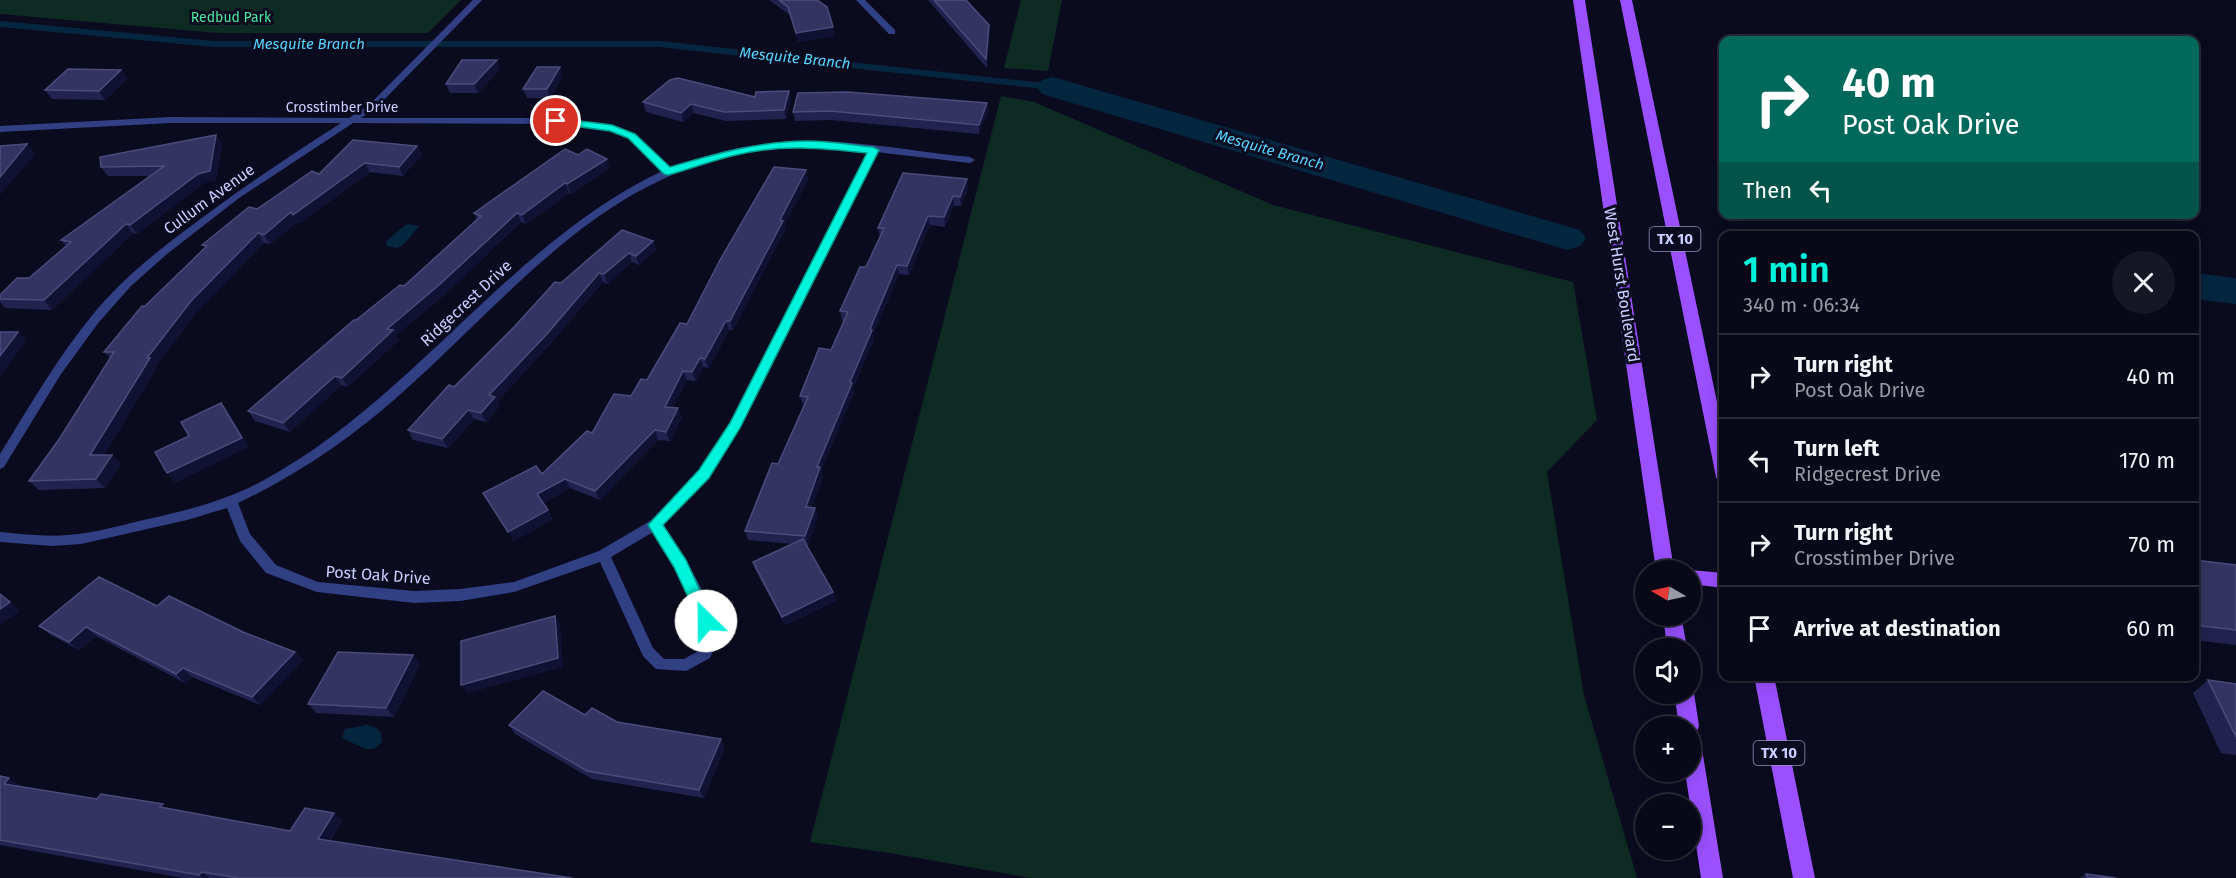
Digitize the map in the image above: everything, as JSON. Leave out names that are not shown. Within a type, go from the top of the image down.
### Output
[{"type":"main road","name":"West Hurst Boulevard","points":[[1579,0],[1663,560]]},
{"type":"main road","name":"TX 10","points":[[1626,0],[1719,453]]},
{"type":"main road","points":[[1701,578],[1719,580]]},
{"type":"main road","name":"TX 10","points":[[1765,681],[1804,878]]},
{"type":"main road","points":[[1697,782],[1712,878]]},
{"type":"street","name":"Cullum Avenue","points":[[0,464],[57,371],[95,319],[127,284],[163,252],[236,196],[373,106],[478,0]]},
{"type":"street","points":[[860,0],[892,32]]},
{"type":"street","name":"Crosstimber Drive","points":[[0,129],[171,120],[556,121],[612,128],[632,136],[668,172]]},
{"type":"street","name":"Ridgecrest Drive","points":[[0,537],[62,541],[169,520],[231,501],[283,475],[324,449],[376,409],[565,235],[626,191],[668,172],[735,152],[776,145],[811,144],[970,160]]},
{"type":"street","name":"Post Oak Drive","points":[[231,501],[245,537],[271,569],[317,588],[414,597],[460,595],[514,587],[604,555],[655,525],[704,474],[735,425],[873,150]]},
{"type":"street","points":[[604,555],[648,652],[661,665],[686,665],[705,654],[711,634],[702,608],[680,564],[655,525]]},
{"type":"green space","name":"Redbud Park","points":[[0,0],[461,0],[428,33],[218,33],[0,14]]},
{"type":"green space","points":[[1021,0],[1062,0],[1048,71],[1004,68]]},
{"type":"green space","points":[[1001,96],[1034,102],[1273,205],[1573,282],[1597,420],[1547,472],[1584,695],[1637,878],[1030,878],[890,853],[810,842]]},
{"type":"water","points":[[409,224],[419,226],[405,243],[398,248],[387,246],[386,242]]},
{"type":"water","points":[[367,725],[377,728],[381,735],[382,742],[374,749],[366,749],[342,738],[345,729]]},
{"type":"building","points":[[779,0],[817,0],[827,7],[833,27],[796,33],[788,7]]},
{"type":"building","points":[[934,0],[966,0],[989,25],[986,59]]},
{"type":"building","points":[[462,60],[497,60],[474,84],[446,84]]},
{"type":"building","points":[[537,67],[560,67],[547,89],[523,89]]},
{"type":"building","points":[[68,69],[121,70],[99,91],[45,90]]},
{"type":"building","points":[[678,78],[755,97],[756,92],[789,91],[784,110],[724,112],[691,104],[681,113],[643,102],[670,80]]},
{"type":"building","points":[[847,92],[987,103],[979,125],[830,111],[793,112],[798,93]]},
{"type":"building","points":[[216,135],[210,171],[198,174],[130,225],[126,224],[44,300],[0,299],[0,295],[17,278],[29,278],[71,242],[61,240],[164,166],[101,167],[100,157]]},
{"type":"building","points":[[353,140],[417,146],[399,167],[365,163],[293,215],[291,212],[264,235],[258,233],[191,301],[147,358],[150,358],[90,455],[112,455],[96,479],[29,481],[60,438],[114,352],[104,352],[142,306],[145,306],[207,246],[202,245],[249,207],[257,209],[312,171],[319,174]]},
{"type":"building","points":[[27,144],[0,177],[0,146]]},
{"type":"building","points":[[565,149],[578,155],[587,149],[607,159],[567,184],[565,183],[522,215],[517,213],[387,329],[393,330],[342,378],[335,376],[283,423],[248,411],[354,320],[400,285],[404,286],[481,216],[474,213]]},
{"type":"building","points":[[774,167],[806,170],[780,220],[783,221],[730,321],[726,321],[705,359],[700,358],[692,372],[683,371],[665,407],[678,408],[666,432],[655,430],[595,491],[565,479],[537,494],[548,510],[508,532],[483,493],[536,466],[542,474],[587,431],[592,433],[614,394],[631,396],[641,379],[647,380],[680,323],[687,324],[720,260]]},
{"type":"building","points":[[903,173],[967,179],[960,197],[953,196],[944,217],[928,216],[907,266],[897,265],[817,467],[820,467],[806,507],[815,508],[805,536],[745,531],[772,463],[778,464],[808,397],[800,396],[819,348],[831,350],[848,312],[840,311],[860,267],[866,267],[884,228],[878,228]]},
{"type":"building","points":[[622,230],[653,241],[636,256],[629,253],[604,274],[599,273],[547,334],[489,395],[495,397],[481,413],[468,410],[442,439],[408,430],[449,385],[454,387],[515,326],[555,282],[561,283]]},
{"type":"building","points":[[0,332],[18,332],[0,356]]},
{"type":"building","points":[[221,403],[242,438],[167,473],[155,452],[189,436],[181,422]]},
{"type":"building","points":[[803,539],[833,592],[782,617],[753,562]]},
{"type":"building","points":[[2199,561],[2236,565],[2236,630],[2199,626]]},
{"type":"building","points":[[99,577],[157,606],[169,596],[243,632],[295,652],[252,697],[183,668],[176,674],[86,627],[69,642],[39,626]]},
{"type":"building","points":[[0,594],[10,602],[0,609]]},
{"type":"building","points":[[555,616],[558,658],[461,685],[461,641]]},
{"type":"building","points":[[338,652],[413,655],[386,708],[308,704]]},
{"type":"building","points":[[2208,680],[2236,684],[2236,737]]},
{"type":"building","points":[[543,691],[585,715],[592,708],[617,722],[721,739],[699,790],[587,771],[509,725]]},
{"type":"building","points":[[0,776],[9,778],[4,784],[97,799],[101,794],[163,804],[160,807],[290,831],[305,808],[334,813],[318,839],[572,878],[239,878],[202,872],[199,875],[0,840]]},
{"type":"building","points":[[2086,874],[2116,878],[2088,878]]},
{"type":"waterway","name":"Mesquite Branch","points":[[0,24],[214,44],[660,44],[1053,87]]},
{"type":"waterway","name":"Mesquite Branch","points":[[1053,87],[1567,238]]},
{"type":"waterway","name":"Mesquite Branch","points":[[2199,287],[2236,291]]},
{"type":"route","points":[[556,121],[612,128],[632,136],[668,172],[697,161],[776,145],[811,144],[873,150],[735,425],[704,474],[655,525],[680,564],[706,621]]}]
